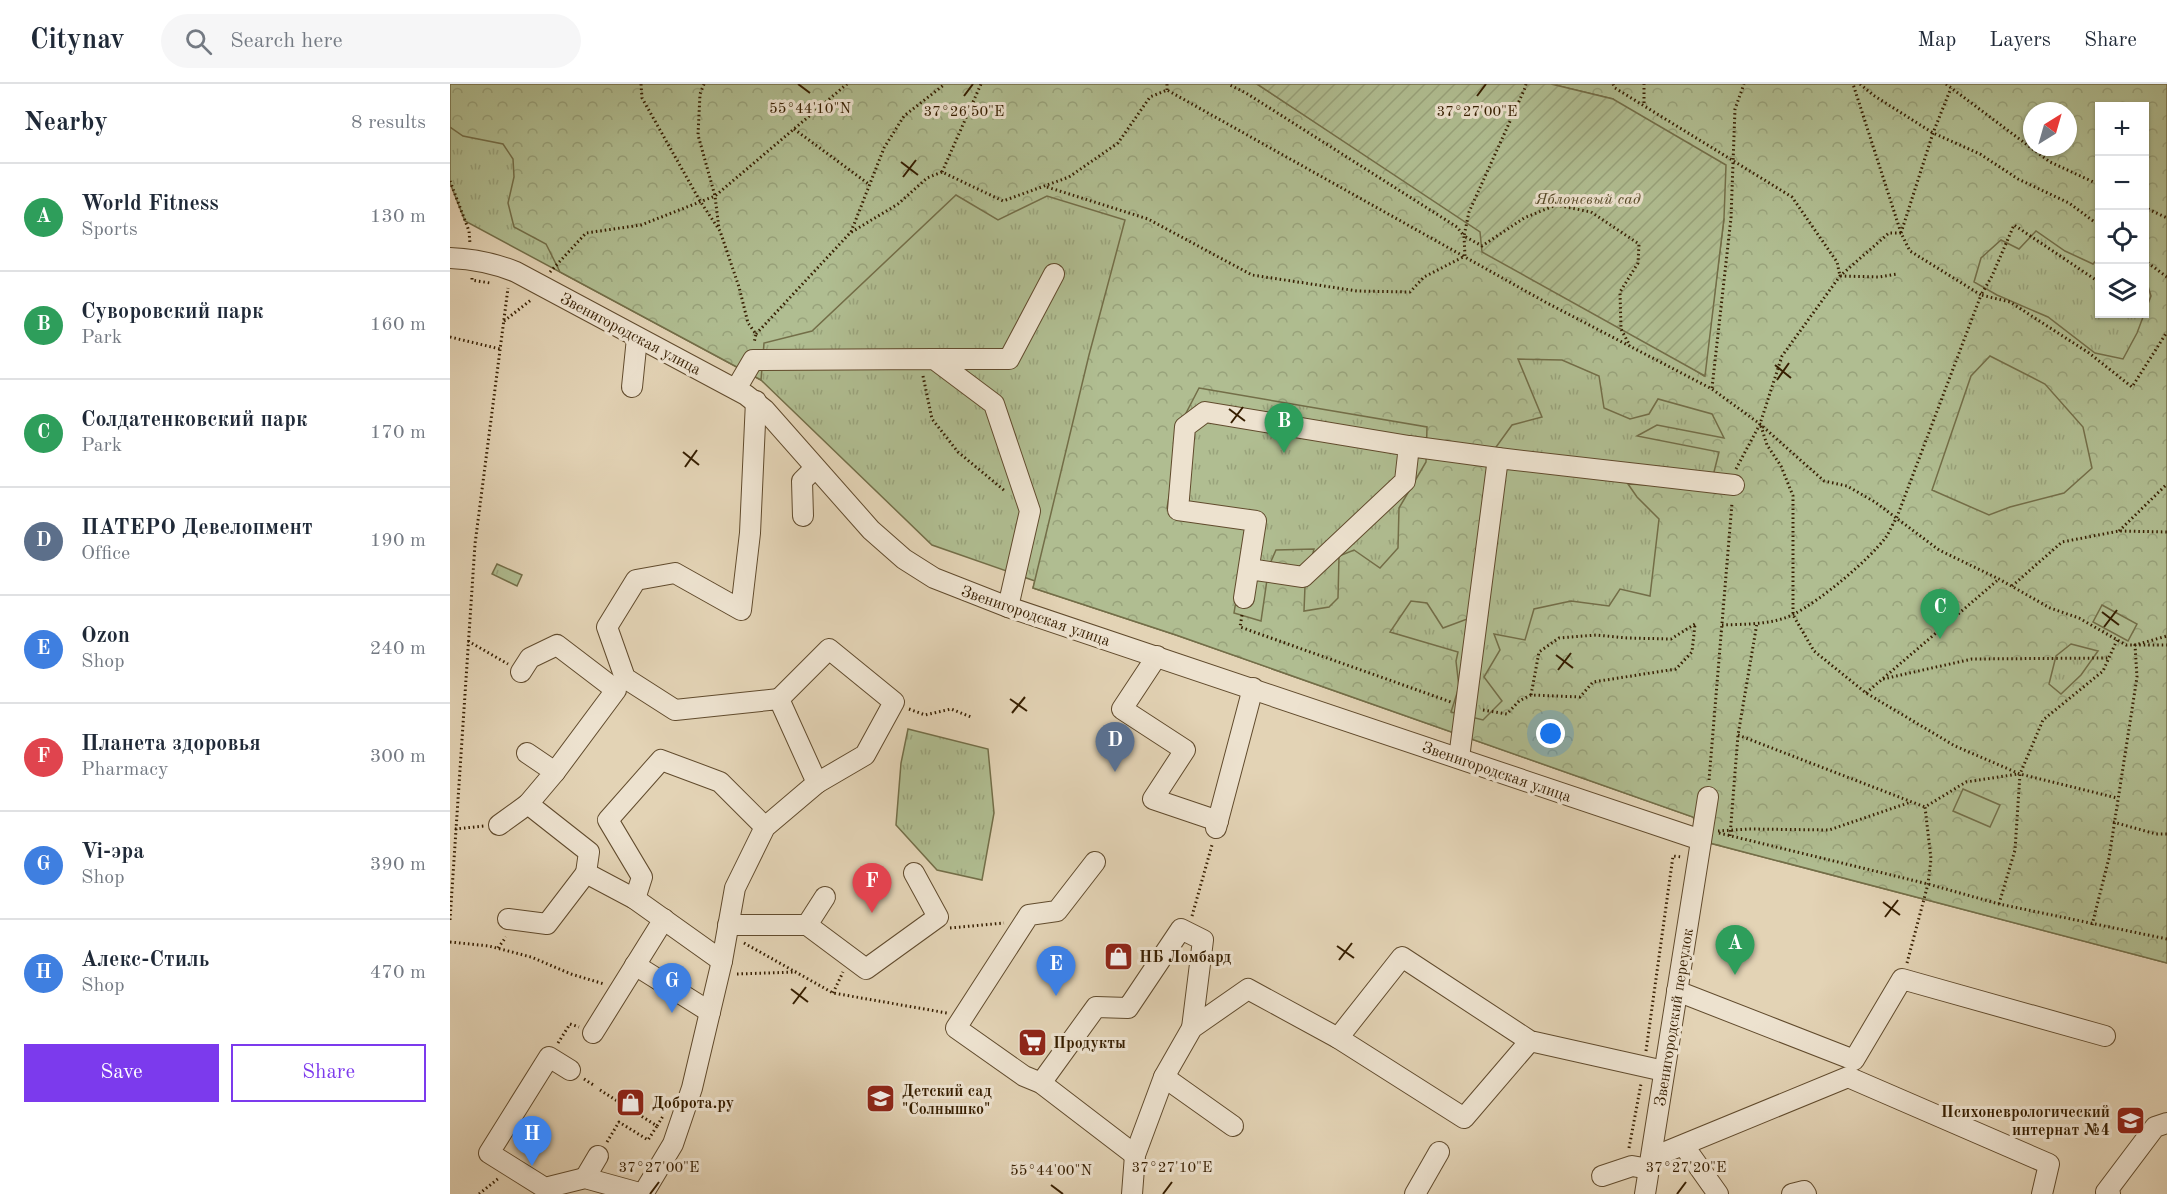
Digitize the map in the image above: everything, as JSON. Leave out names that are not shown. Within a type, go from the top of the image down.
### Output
[{"type":"street","name":"Звенигородская улица","points":[[450,258],[471,259],[494,264],[536,292],[637,338],[756,401],[871,530],[904,559],[934,578],[1008,608],[1459,758],[1707,833]]},
{"type":"street","points":[[736,389],[753,360],[1009,359],[1054,274]]},
{"type":"street","points":[[632,387],[637,338]]},
{"type":"street","points":[[927,359],[994,404],[1030,511],[1008,608]]},
{"type":"street","points":[[621,684],[607,627],[636,580],[675,573],[741,610],[750,533],[756,401]]},
{"type":"street","points":[[1244,598],[1256,521],[1178,510],[1185,427],[1205,412],[1409,446],[1734,485]]},
{"type":"street","points":[[1249,569],[1303,577],[1405,481],[1409,446]]},
{"type":"street","points":[[1459,758],[1498,458]]},
{"type":"street","points":[[803,516],[802,481],[815,468]]},
{"type":"street","points":[[521,672],[530,658],[557,645],[621,684],[675,710],[779,699],[829,649],[894,702],[865,755],[817,783],[765,827],[735,888],[720,967],[692,1088],[673,1144],[643,1194],[585,1178],[545,1188],[489,1153],[549,1057],[570,1070]]},
{"type":"street","points":[[1157,656],[1122,709],[1185,750],[1154,800],[1217,824],[1253,688]]},
{"type":"street","points":[[499,825],[528,804],[621,684]]},
{"type":"street","points":[[779,699],[817,783]]},
{"type":"street","points":[[527,753],[555,772]]},
{"type":"street","points":[[635,899],[642,877],[608,820],[661,760],[720,782],[765,827]]},
{"type":"street","name":"Звенигородский переулок","points":[[1645,1194],[1677,991],[1707,833],[1708,797]]},
{"type":"street","points":[[508,919],[547,924],[586,873],[589,852],[528,804]]},
{"type":"street","points":[[1095,862],[1057,911],[1029,915],[956,1028],[1024,1076],[1041,1083],[1135,1155]]},
{"type":"street","points":[[586,873],[635,899],[664,919],[720,967]]},
{"type":"street","points":[[728,929],[807,925],[866,969],[939,916],[914,873]]},
{"type":"street","points":[[807,925],[825,897]]},
{"type":"street","points":[[593,1033],[664,919]]},
{"type":"street","points":[[1041,1083],[1096,1006],[1128,1008],[1180,929],[1203,940],[1192,1028],[1164,1077],[1135,1155],[1132,1194]]},
{"type":"street","points":[[1338,1038],[1402,957],[1530,1041],[1664,1071]]},
{"type":"street","points":[[635,965],[710,1012]]},
{"type":"street","points":[[1677,991],[1854,1060],[1902,979],[2105,1036]]},
{"type":"street","points":[[1192,1028],[1248,989],[1338,1038],[1464,1118],[1530,1041]]},
{"type":"street","points":[[1164,1077],[1233,1126]]},
{"type":"street","points":[[1602,1176],[1632,1166],[1650,1163],[1684,1146],[1848,1077],[2049,1164],[2042,1194]]},
{"type":"street","points":[[2110,1194],[2106,1192],[2155,1127],[2167,1123]]},
{"type":"street","points":[[1684,1146],[1718,1194]]},
{"type":"street","points":[[1415,1194],[1439,1152]]},
{"type":"street","points":[[585,1178],[598,1156]]},
{"type":"street","points":[[1792,1194],[1804,1191],[1806,1194]]},
{"type":"path","points":[[640,84],[642,98],[700,201],[720,231]]},
{"type":"path","points":[[704,84],[700,94],[698,135],[715,196],[720,231],[740,287],[748,323],[756,334]]},
{"type":"path","points":[[504,321],[536,292],[586,233],[641,225],[715,196],[847,84]]},
{"type":"path","points":[[850,233],[884,148],[904,116],[945,84]]},
{"type":"path","points":[[753,360],[756,334],[850,233],[898,204],[927,178],[942,172],[981,84]]},
{"type":"path","points":[[1167,84],[1167,90]]},
{"type":"path","points":[[1228,84],[1257,100],[1482,246],[1524,218],[1556,205],[1591,212],[1639,244],[1638,263],[1620,292],[1621,329],[1631,348]]},
{"type":"path","points":[[1465,256],[1464,236],[1469,212],[1526,84]]},
{"type":"path","points":[[1613,84],[1792,197],[1837,262],[1840,276]]},
{"type":"path","points":[[1644,84],[1644,104]]},
{"type":"path","points":[[1712,389],[1731,218],[1735,109],[1744,84]]},
{"type":"path","points":[[1853,84],[1901,233],[1910,251],[1981,295],[2010,302],[2089,353],[2132,387],[2167,332]]},
{"type":"path","points":[[1860,84],[1873,95],[1933,133],[1980,154],[2018,179],[2069,203],[2095,222]]},
{"type":"path","points":[[1946,84],[2050,162],[2095,183]]},
{"type":"path","points":[[1901,233],[1933,133],[1951,88]]},
{"type":"path","points":[[942,172],[1004,201],[1046,186],[1069,177],[1119,143],[1150,97],[1167,90]]},
{"type":"path","points":[[1167,90],[1631,348],[1712,389],[1760,424],[1824,481],[1847,486],[1897,517],[1940,550],[1999,579],[2050,608],[2079,618],[2126,645],[2167,645]]},
{"type":"path","points":[[794,129],[870,185]]},
{"type":"path","points":[[450,181],[469,231],[472,280],[508,287],[475,544],[450,920]]},
{"type":"path","points":[[1046,186],[1148,219],[1252,275],[1357,291],[1410,292],[1424,277],[1465,256]]},
{"type":"path","points":[[2149,209],[2167,218]]},
{"type":"path","points":[[1722,625],[1757,623],[1793,615],[1866,559],[1886,537],[1897,517],[1981,295],[1992,276],[2014,225],[2095,279]]},
{"type":"path","points":[[1708,797],[1735,472],[1760,424],[1782,356],[1840,276],[1889,233],[1901,233]]},
{"type":"path","points":[[2149,264],[2167,278]]},
{"type":"path","points":[[1840,276],[1879,277],[1897,274]]},
{"type":"path","points":[[450,337],[500,349]]},
{"type":"path","points":[[927,359],[933,419],[958,452],[1030,511]]},
{"type":"path","points":[[1760,424],[1767,444],[1781,465],[1792,496],[1793,615],[1814,651],[1866,693],[1954,746],[2020,774],[2117,798]]},
{"type":"path","points":[[2119,531],[2167,484]]},
{"type":"path","points":[[2012,586],[2062,542],[2119,531],[2167,532]]},
{"type":"path","points":[[1866,693],[1999,579]]},
{"type":"path","points":[[1730,836],[1738,735],[1757,623]]},
{"type":"path","points":[[1531,695],[1539,652],[1559,638],[1596,635],[1671,639],[1695,624]]},
{"type":"path","points":[[2135,645],[2167,636]]},
{"type":"path","points":[[1999,904],[2015,850],[2020,774],[2043,720],[2103,671],[2117,640]]},
{"type":"path","points":[[468,641],[521,672]]},
{"type":"path","points":[[2092,925],[2109,858],[2137,677],[2135,645]]},
{"type":"path","points":[[1883,679],[1972,659],[2109,658]]},
{"type":"path","points":[[894,702],[925,715],[951,709],[971,717]]},
{"type":"path","points":[[1738,735],[1925,807]]},
{"type":"path","points":[[1925,807],[1966,782],[2020,774]]},
{"type":"path","points":[[1707,833],[1731,830],[1828,830],[1911,801]]},
{"type":"path","points":[[1902,979],[1928,884],[1931,859],[1925,807]]},
{"type":"path","points":[[2113,822],[2156,834],[2167,834]]},
{"type":"path","points":[[1188,933],[1217,824]]},
{"type":"path","points":[[455,829],[499,825]]},
{"type":"path","points":[[1707,833],[1730,836],[1928,884],[1999,904],[2167,939]]},
{"type":"path","points":[[1626,1168],[1644,1066],[1673,856]]},
{"type":"path","points":[[925,926],[936,929],[991,925],[1026,919]]},
{"type":"path","points":[[728,929],[832,993],[964,1016]]},
{"type":"path","points":[[450,942],[489,946],[531,957],[571,974],[620,989]]},
{"type":"path","points":[[832,993],[851,957]]},
{"type":"path","points":[[720,967],[785,974],[798,972]]},
{"type":"path","points":[[549,1057],[570,1024]]},
{"type":"path","points":[[600,1090],[657,1126]]},
{"type":"path","points":[[598,1156],[619,1122],[648,1140],[668,1109]]},
{"type":"path","points":[[479,1194],[512,1167]]},
{"type":"green space","points":[[450,84],[2167,84],[2167,963],[1706,842],[1693,817],[1176,635],[1033,588],[1035,581],[932,545],[761,380],[465,221],[450,183]]},
{"type":"green space","points":[[450,84],[1257,84],[1704,376],[1724,219],[1613,99],[1551,84],[2167,84],[2167,963],[1706,842],[1693,817],[1176,635],[1033,588],[1089,355],[1125,220],[1047,196],[998,220],[956,195],[812,331],[764,343],[761,380],[560,272],[546,244],[514,227],[508,203],[514,177],[513,159],[503,144],[463,136],[450,127]],"holes":[[[1990,356],[2045,384],[2083,427],[2092,468],[2064,493],[1989,515],[1932,490],[1971,376]],[[1518,359],[1562,360],[1599,376],[1604,408],[1630,419],[1649,414],[1658,399],[1712,414],[1724,438],[1657,425],[1637,436],[1719,452],[1710,488],[1628,484],[1637,497],[1659,519],[1650,596],[1620,589],[1609,606],[1571,601],[1534,609],[1525,640],[1494,634],[1500,650],[1484,677],[1502,701],[1483,720],[1451,712],[1459,687],[1456,661],[1458,652],[1390,632],[1411,601],[1427,603],[1443,628],[1470,618],[1491,454],[1512,425],[1542,417]],[[1199,388],[1427,427],[1426,462],[1399,508],[1398,548],[1380,568],[1354,550],[1339,556],[1338,598],[1329,607],[1304,611],[1305,586],[1314,549],[1276,550],[1269,566],[1261,621],[1234,613],[1248,527],[1178,519],[1167,508],[1183,419]],[[2071,644],[2098,651],[2081,675],[2061,694],[2049,684],[2056,656]]]},
{"type":"green space","name":"Яблоневый сад","points":[[1257,84],[1551,84],[1613,99],[1726,165],[1724,218],[1705,376],[1482,252],[1480,232]]},
{"type":"green space","points":[[497,564],[522,575],[517,586],[492,574]]},
{"type":"green space","points":[[2102,605],[2137,624],[2128,641],[2093,622]]},
{"type":"green space","points":[[908,729],[988,749],[994,813],[982,880],[937,870],[896,825],[901,763]]},
{"type":"green space","points":[[1963,789],[2000,805],[1990,827],[1953,811]]},
{"type":"place","name":"Суворовский парк","points":[[1284,453]]},
{"type":"place","name":"Солдатенковский парк","points":[[1940,639]]},
{"type":"place","name":"ПАТЕРО Девелопмент","points":[[1115,772]]},
{"type":"place","name":"Планета здоровья","points":[[872,913]]},
{"type":"place","name":"НБ Ломбард","points":[[1118,956]]},
{"type":"place","name":"World Fitness","points":[[1735,975]]},
{"type":"place","name":"Ozon","points":[[1056,996]]},
{"type":"place","name":"Vi-эра","points":[[672,1013]]},
{"type":"place","name":"Продукты","points":[[1032,1042]]},
{"type":"place","name":"Детский сад \"Солнышко\"","points":[[881,1099]]},
{"type":"place","name":"Доброта.ру","points":[[631,1102]]},
{"type":"place","name":"Психоневрологический интернат №4","points":[[2131,1120]]},
{"type":"place","name":"Алекс-Стиль","points":[[532,1166]]}]
